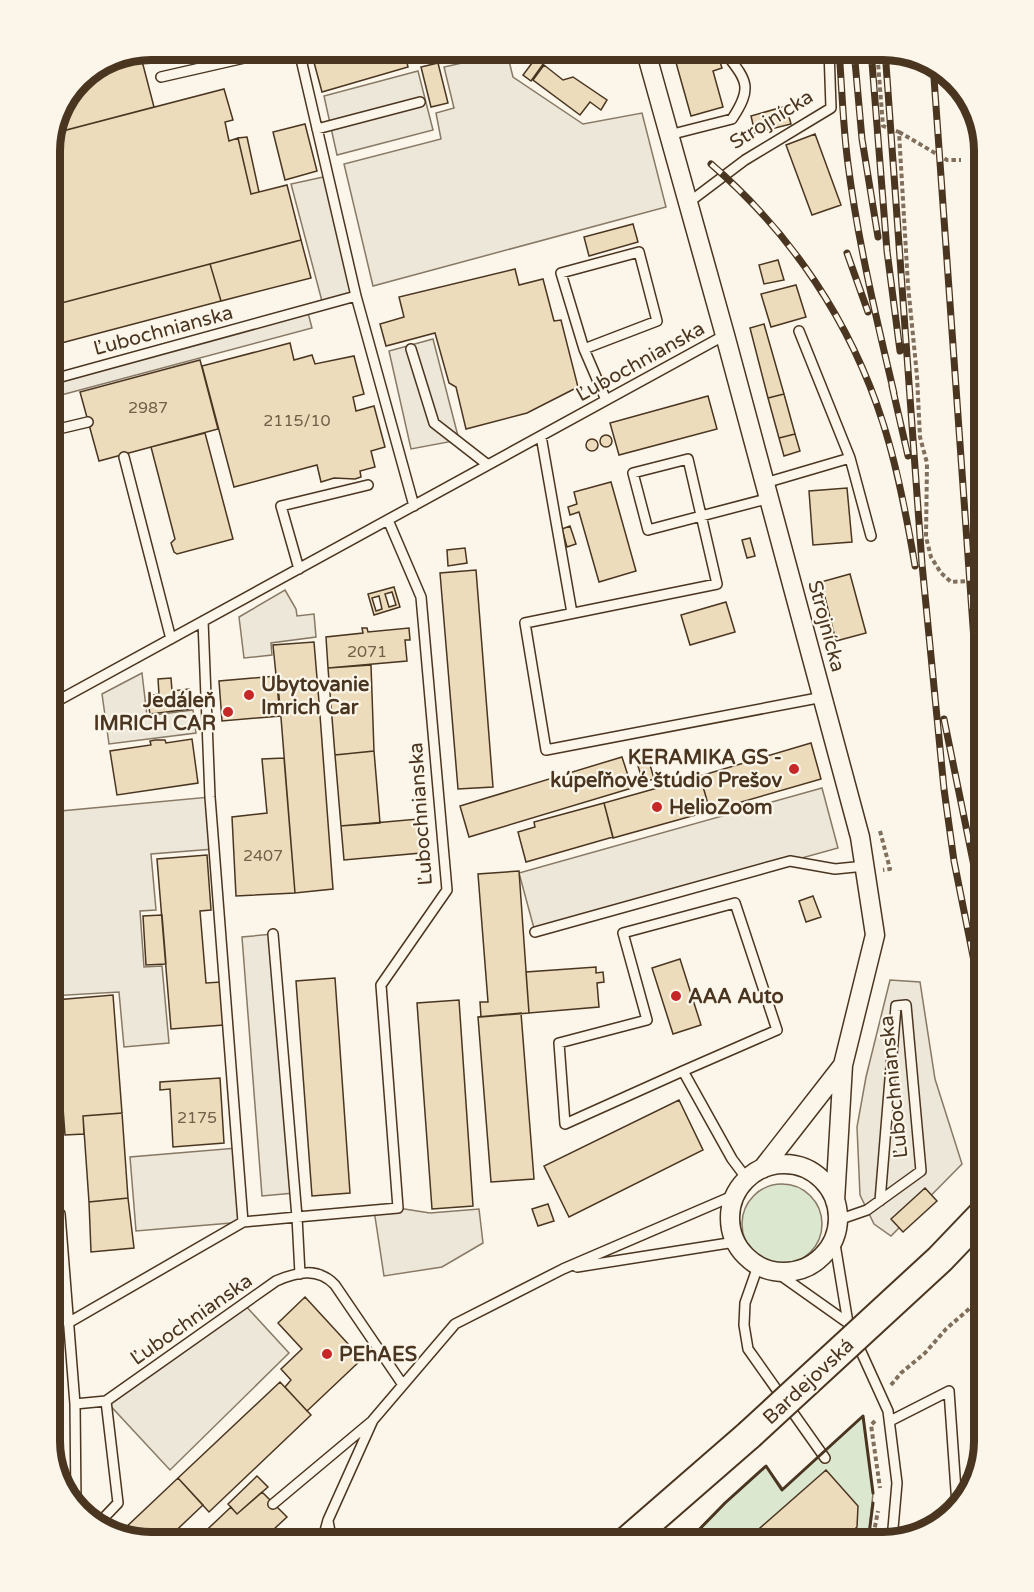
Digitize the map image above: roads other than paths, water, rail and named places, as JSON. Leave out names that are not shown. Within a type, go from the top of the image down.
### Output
[{"type":"main road","name":"Bardejovská","points":[[637,1532],[749,1435],[931,1267],[974,1223]]},
{"type":"street","name":"Strojnícka","points":[[648,60],[860,837],[875,936],[843,1065]]},
{"type":"street","points":[[843,1065],[835,1201],[838,1220],[834,1238],[825,1254],[811,1265],[794,1271],[776,1272],[758,1266],[742,1253],[731,1231],[730,1219],[735,1195],[843,1065]]},
{"type":"street","points":[[754,1174],[786,1164],[802,1167],[822,1180],[835,1201]]},
{"type":"lane","points":[[161,77],[235,60]]},
{"type":"lane","points":[[301,60],[356,296],[414,506]]},
{"type":"lane","points":[[669,135],[732,119],[741,105],[745,92],[744,77],[731,60]]},
{"type":"lane","name":"Strojnícka","points":[[688,203],[746,160],[831,108],[829,60]]},
{"type":"lane","points":[[317,129],[420,102]]},
{"type":"lane","points":[[584,349],[657,321],[639,252],[561,273],[584,349],[606,400]]},
{"type":"lane","name":"Ľubochnianska","points":[[60,377],[356,296]]},
{"type":"lane","points":[[799,331],[850,458],[871,536]]},
{"type":"lane","name":"Ľubochnianska","points":[[60,700],[725,335]]},
{"type":"lane","points":[[411,349],[434,423],[488,465]]},
{"type":"lane","points":[[60,429],[88,422]]},
{"type":"lane","points":[[541,436],[572,613]]},
{"type":"lane","points":[[124,457],[171,639]]},
{"type":"lane","points":[[823,697],[546,750],[525,623],[717,584],[702,516],[688,459],[633,473],[648,530],[702,516],[850,458]]},
{"type":"lane","points":[[299,569],[281,506],[368,485]]},
{"type":"lane","name":"Ľubochnianska","points":[[243,1222],[398,1208],[381,985],[447,890],[421,597],[388,520]]},
{"type":"lane","points":[[68,1323],[243,1222],[210,797],[203,621]]},
{"type":"lane","points":[[535,932],[790,861],[835,869],[865,866]]},
{"type":"lane","points":[[735,903],[777,1030],[683,1071],[565,1124],[559,1043],[647,1020],[623,933],[735,903]]},
{"type":"lane","points":[[273,934],[300,1274]]},
{"type":"lane","name":"Ľubochnianska","points":[[838,1220],[867,1210],[880,1201],[921,1171],[906,1005],[896,1006],[880,1201]]},
{"type":"lane","points":[[683,1071],[732,1159],[754,1174]]},
{"type":"lane","points":[[273,1504],[373,1420],[455,1324],[563,1269],[735,1195]]},
{"type":"lane","points":[[60,1214],[75,1404],[76,1492]]},
{"type":"lane","points":[[834,1238],[848,1323],[882,1394],[890,1421],[897,1482],[893,1531]]},
{"type":"lane","points":[[563,1269],[735,1242]]},
{"type":"lane","points":[[758,1266],[745,1303],[744,1325],[748,1348],[825,1458]]},
{"type":"lane","points":[[776,1272],[848,1323]]},
{"type":"lane","name":"Ľubochnianska","points":[[106,1401],[276,1281],[292,1274],[319,1274],[335,1286],[403,1385]]},
{"type":"lane","points":[[890,1421],[949,1391],[956,1494]]},
{"type":"lane","points":[[75,1404],[106,1401],[118,1503],[103,1518]]},
{"type":"lane","points":[[325,1532],[373,1420]]},
{"type":"lane","points":[[328,1520],[330,1532]]},
{"type":"railway","points":[[840,60],[852,193],[868,279],[894,393]]},
{"type":"railway","points":[[855,60],[862,139],[878,237]]},
{"type":"railway","points":[[872,60],[887,251],[900,351]]},
{"type":"railway","points":[[886,60],[922,564],[944,789],[954,861],[974,961]]},
{"type":"railway","points":[[934,76],[974,640]]},
{"type":"railway","points":[[711,164],[767,219],[792,250],[836,315],[854,350],[883,423],[902,494],[915,566]]},
{"type":"railway","points":[[847,253],[868,312]]},
{"type":"railway","points":[[892,386],[908,456]]},
{"type":"railway","points":[[944,719],[974,866]]},
{"type":"place","name":"Ubytovanie Imrich Car","points":[[249,695]]},
{"type":"place","name":"Jedáleň IMRICH CAR","points":[[228,712]]},
{"type":"place","name":"KERAMIKA GS - kúpeľňové štúdio Prešov","points":[[794,769]]},
{"type":"place","name":"HelioZoom","points":[[657,807]]},
{"type":"place","name":"AAA Auto","points":[[676,996]]},
{"type":"place","name":"PEhAES","points":[[327,1354]]}]
